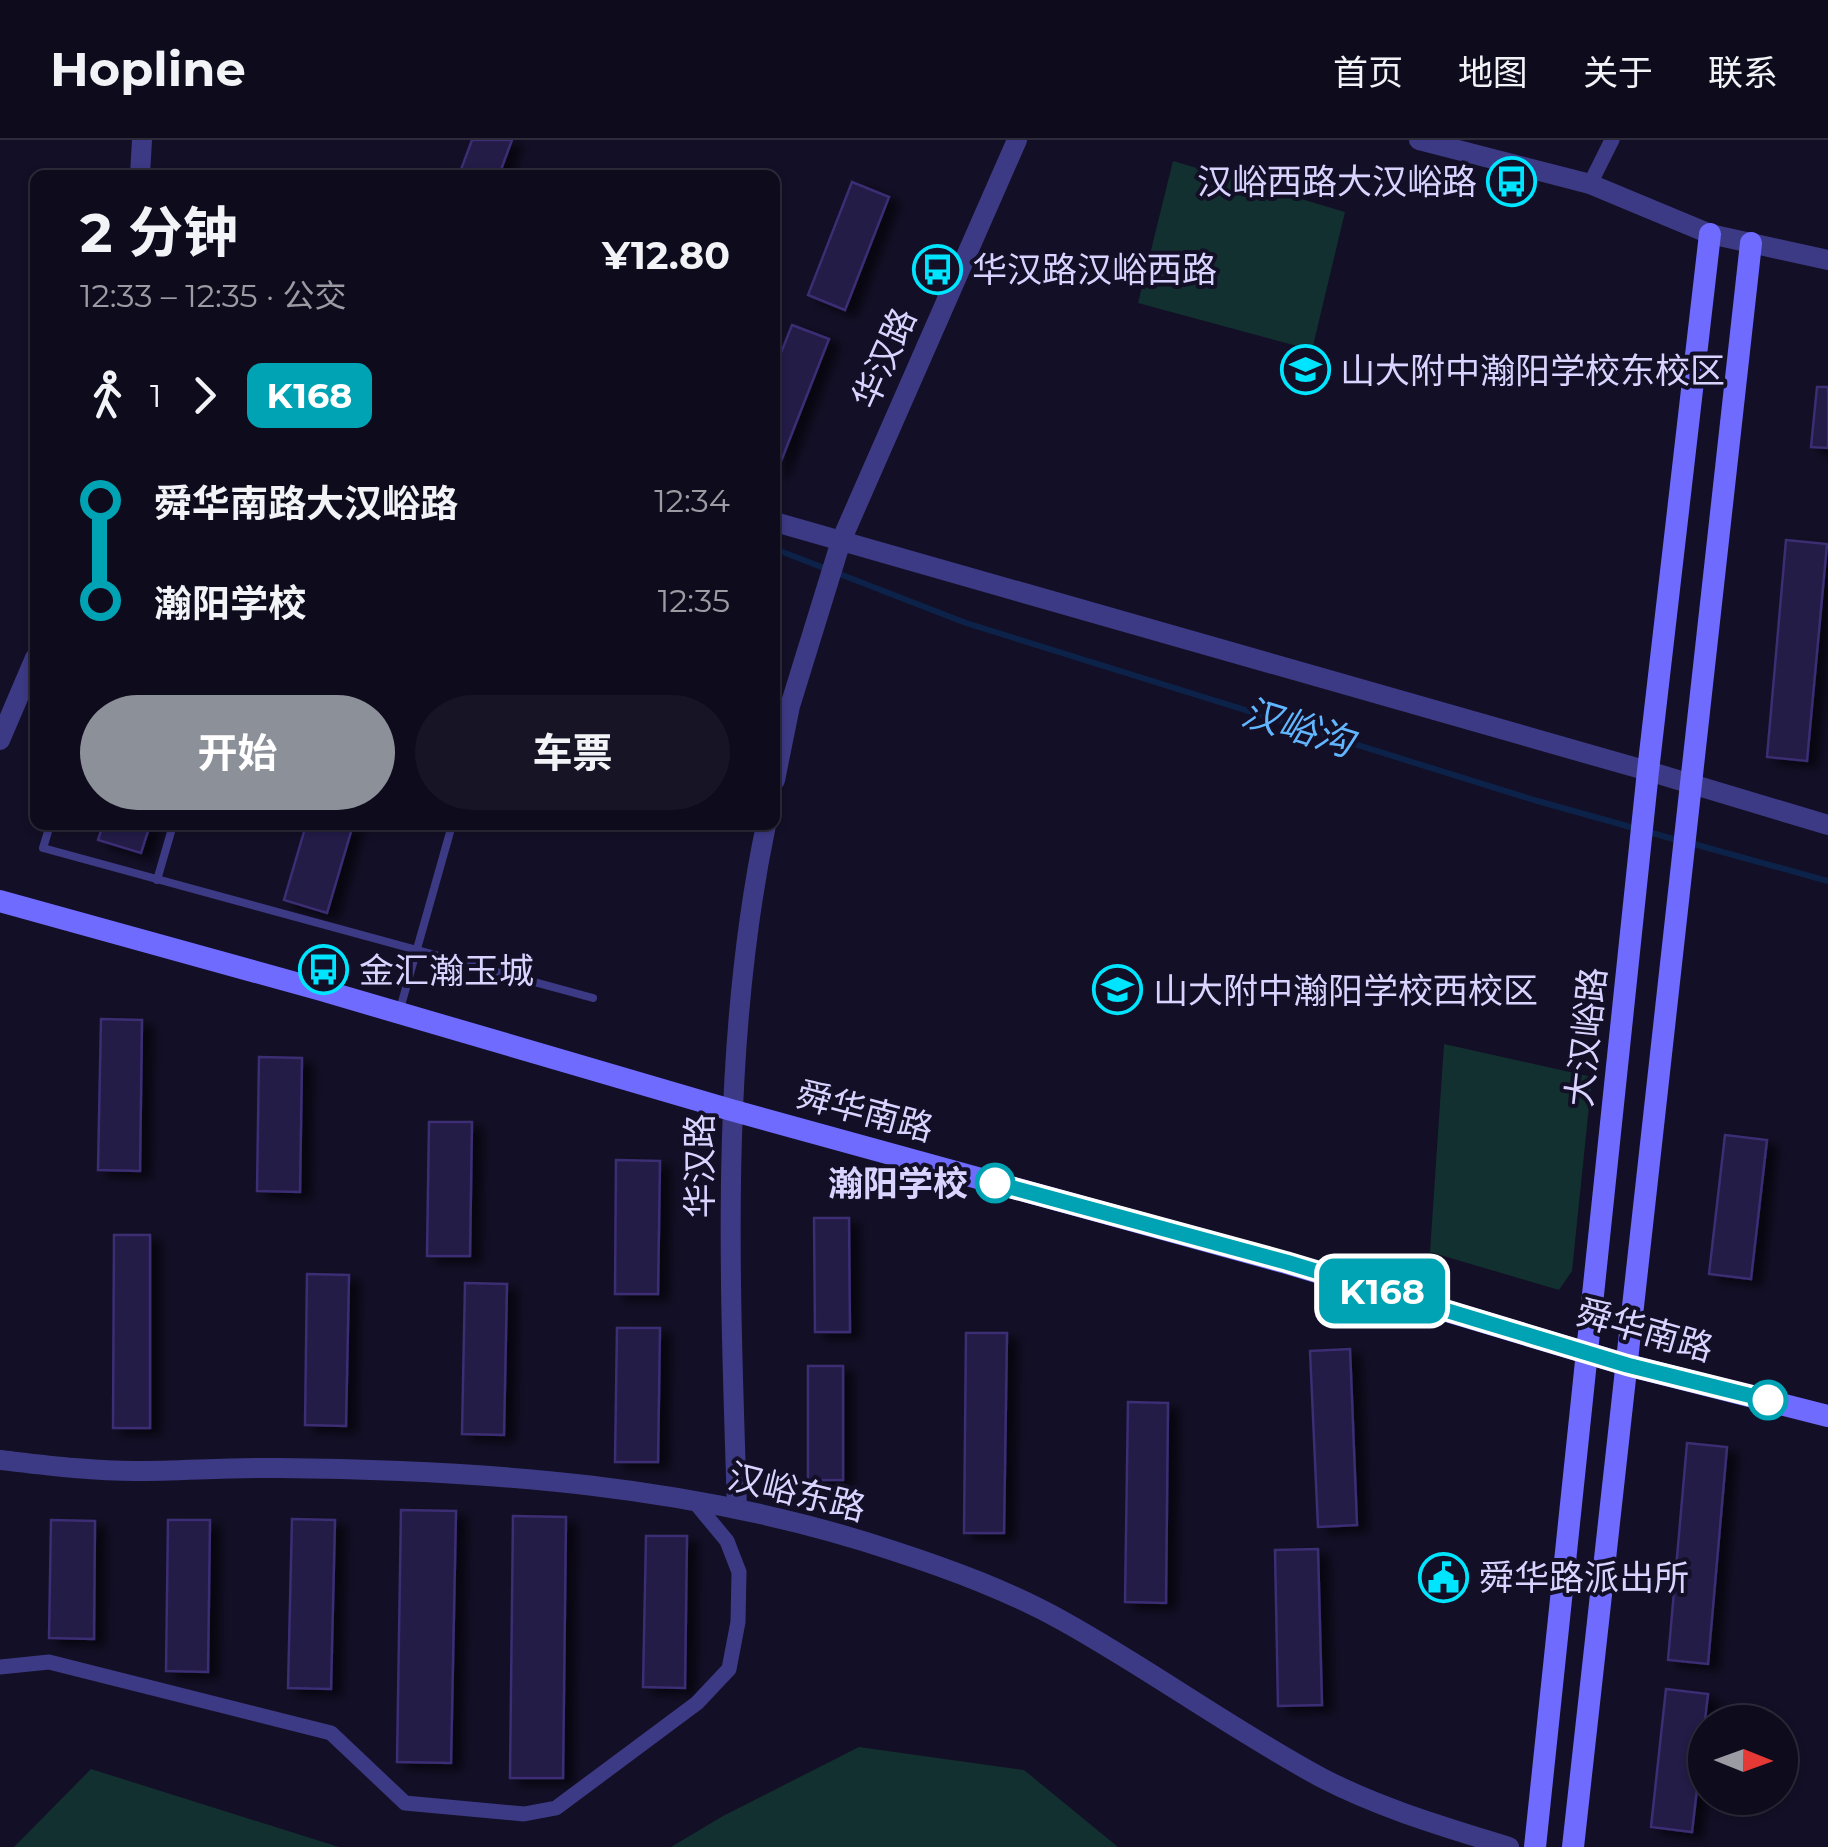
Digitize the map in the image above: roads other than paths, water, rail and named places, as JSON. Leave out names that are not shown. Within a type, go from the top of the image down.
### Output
[{"type":"main road","name":"大汉峪路","points":[[1535,1847],[1648,771],[1710,234]]},
{"type":"main road","points":[[1573,1847],[1751,243]]},
{"type":"main road","name":"舜华南路","points":[[0,901],[731,1110],[1286,1262],[1627,1365],[1828,1416]]},
{"type":"street","points":[[140,170],[142,140]]},
{"type":"street","name":"华汉路","points":[[780,755],[790,706],[841,541],[1017,140]]},
{"type":"street","points":[[1419,140],[1590,184],[1710,234],[1828,260]]},
{"type":"street","points":[[1590,184],[1612,140]]},
{"type":"street","points":[[780,523],[1828,825]]},
{"type":"street","points":[[0,740],[30,670]]},
{"type":"street","name":"华汉路","points":[[737,1509],[731,1110],[749,906],[765,830]]},
{"type":"street","name":"汉峪东路","points":[[0,1460],[132,1471],[278,1468],[498,1478],[693,1500],[737,1509],[890,1549],[994,1586],[1064,1621],[1233,1728],[1324,1779],[1393,1812],[1509,1847]]},
{"type":"street","points":[[0,1666],[49,1662],[331,1733],[405,1803],[524,1814],[556,1808],[696,1703],[729,1669],[738,1622],[739,1572],[726,1541],[693,1500]]},
{"type":"lane","points":[[48,830],[43,848],[593,998]]},
{"type":"lane","points":[[156,880],[171,830]]},
{"type":"lane","points":[[399,1013],[451,830]]},
{"type":"waterway","name":"汉峪沟","points":[[780,551],[966,623],[1534,800],[1677,840]]},
{"type":"waterway","name":"汉峪沟","points":[[1690,843],[1828,881]]},
{"type":"place","name":"汉峪西路大汉峪路","points":[[1512,181]]},
{"type":"place","name":"华汉路汉峪西路","points":[[937,269]]},
{"type":"place","name":"山大附中瀚阳学校东校区","points":[[1305,370]]},
{"type":"place","name":"金汇瀚玉城","points":[[324,970]]},
{"type":"place","name":"山大附中瀚阳学校西校区","points":[[1118,990]]},
{"type":"place","name":"瀚阳学校","points":[[995,1183]]},
{"type":"place","name":"舜华路派出所","points":[[1444,1577]]}]
